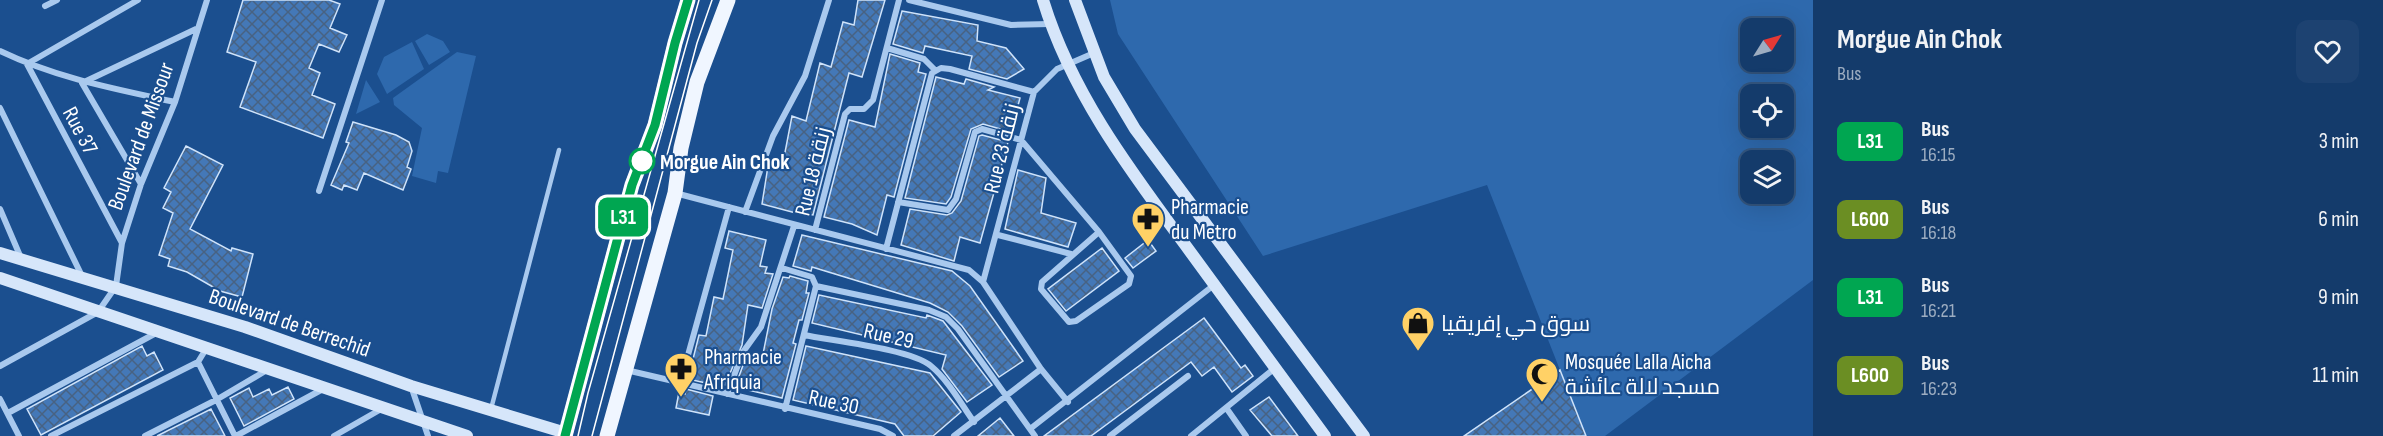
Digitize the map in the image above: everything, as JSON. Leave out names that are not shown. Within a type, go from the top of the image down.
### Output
[{"type":"main road","points":[[565,434],[632,185],[655,125],[688,0]]},
{"type":"main road","points":[[607,436],[675,193],[692,103],[706,55],[728,0]]},
{"type":"street","points":[[45,6],[57,0]]},
{"type":"street","points":[[27,64],[138,0]]},
{"type":"street","name":"Boulevard de Missour","points":[[116,286],[122,243],[141,184],[175,102],[196,29],[207,0]]},
{"type":"street","points":[[319,191],[382,0]]},
{"type":"street","points":[[745,212],[773,136],[805,76],[829,0]]},
{"type":"street","name":"Rue 18 زنقة","points":[[815,230],[845,114],[850,109],[864,109],[873,100],[899,0]]},
{"type":"street","points":[[909,0],[1011,25],[1050,24]]},
{"type":"street","points":[[1043,0],[1050,24],[1077,87],[1116,148],[1325,436]]},
{"type":"street","points":[[1075,0],[1094,53],[1115,98],[1135,129],[1364,436]]},
{"type":"street","points":[[82,82],[196,29]]},
{"type":"street","points":[[887,48],[924,59],[935,70],[950,69],[1035,92]]},
{"type":"street","points":[[0,51],[27,64],[82,82],[175,102]]},
{"type":"street","name":"Rue 23 زنقة","points":[[983,282],[998,235],[1035,92],[1045,79],[1067,64],[1094,53]]},
{"type":"street","name":"Rue 37","points":[[27,64],[122,243]]},
{"type":"street","points":[[886,249],[929,80],[935,70]]},
{"type":"street","points":[[82,82],[141,184]]},
{"type":"street","points":[[0,108],[82,276]]},
{"type":"street","points":[[898,202],[948,210],[956,199],[975,132],[982,129],[1021,140],[1099,232],[1131,276],[1130,282],[1072,323],[1065,320],[1041,286],[1071,254],[1099,232]]},
{"type":"street","points":[[675,193],[794,226],[959,266],[983,282],[1041,369],[1068,402]]},
{"type":"street","points":[[680,384],[729,207]]},
{"type":"street","points":[[0,209],[22,259]]},
{"type":"street","points":[[727,394],[743,352],[761,327],[794,226]]},
{"type":"street","points":[[998,235],[1071,254]]},
{"type":"street","name":"Boulevard de Berrechid","points":[[0,253],[116,286],[245,327],[411,386],[565,434]]},
{"type":"street","points":[[782,268],[812,277],[816,286],[785,409]]},
{"type":"street","points":[[0,278],[467,436]]},
{"type":"street","points":[[1030,429],[1068,402],[1214,285]]},
{"type":"street","points":[[0,366],[98,312],[116,286]]},
{"type":"street","points":[[816,286],[929,310],[946,317],[958,329],[1035,436]]},
{"type":"street","points":[[8,413],[158,332]]},
{"type":"street","name":"Rue 29","points":[[804,335],[910,356],[927,363],[941,377],[974,422]]},
{"type":"street","points":[[51,436],[198,362],[206,349]]},
{"type":"street","points":[[198,362],[236,436],[324,389]]},
{"type":"street","points":[[1191,436],[1275,368]]},
{"type":"street","points":[[954,436],[1007,398],[1041,369]]},
{"type":"street","points":[[145,436],[216,400],[267,370]]},
{"type":"street","name":"Rue 30","points":[[626,370],[785,409],[880,429],[893,436]]},
{"type":"street","points":[[1110,436],[1188,376]]},
{"type":"street","points":[[411,386],[428,436]]},
{"type":"street","points":[[0,399],[20,436]]},
{"type":"street","points":[[334,436],[383,408]]},
{"type":"street","points":[[1227,409],[1246,436]]},
{"type":"lane","points":[[491,410],[559,150]]},
{"type":"shaded area","points":[[1110,0],[1813,0],[1813,280],[1605,436],[1586,436],[1487,185],[1263,256],[1118,34]]},
{"type":"shaded area","points":[[427,34],[443,41],[450,52],[429,65],[415,41]]},
{"type":"shaded area","points":[[412,42],[424,69],[387,94],[377,74],[384,57]]},
{"type":"shaded area","points":[[457,52],[476,56],[448,173],[438,171],[436,183],[412,176],[422,128],[394,105],[393,98]]},
{"type":"shaded area","points":[[366,80],[380,102],[356,114]]},
{"type":"building","points":[[243,0],[329,0],[340,4],[330,28],[347,35],[339,52],[319,44],[309,68],[320,73],[312,95],[335,104],[323,138],[240,107],[256,62],[227,52]]},
{"type":"building","points":[[858,0],[885,0],[862,77],[849,73],[813,215],[807,214],[807,216],[762,204],[768,166],[782,168],[792,116],[806,121],[820,63],[831,67],[843,22],[854,25]]},
{"type":"building","points":[[902,11],[978,25],[977,41],[1006,48],[1024,69],[1007,79],[969,69],[972,56],[925,46],[923,53],[893,44]]},
{"type":"building","points":[[890,54],[920,63],[918,72],[926,74],[894,197],[887,195],[877,235],[852,224],[824,217],[849,120],[875,127]]},
{"type":"building","points":[[936,77],[964,84],[966,79],[994,87],[988,90],[1020,98],[1011,132],[983,124],[971,129],[951,197],[946,204],[905,198]]},
{"type":"building","points":[[353,122],[396,135],[409,142],[412,151],[407,167],[411,169],[403,190],[364,173],[357,190],[344,185],[342,190],[331,185],[349,143],[346,142]]},
{"type":"building","points":[[979,136],[1008,142],[980,243],[960,237],[954,261],[901,245],[910,209],[947,215],[952,213],[961,201]]},
{"type":"building","points":[[186,146],[223,165],[190,229],[231,251],[232,248],[253,254],[242,297],[220,291],[187,272],[168,266],[170,259],[159,255],[173,213],[163,208],[171,192],[164,188]]},
{"type":"building","points":[[1018,170],[1046,178],[1041,213],[1076,223],[1068,247],[1005,229]]},
{"type":"building","points":[[729,231],[766,240],[760,266],[767,267],[765,273],[773,274],[762,308],[748,305],[742,345],[725,385],[716,382],[715,385],[688,379],[699,335],[706,336],[714,297],[723,299],[733,250],[725,248]]},
{"type":"building","points":[[802,235],[952,271],[970,286],[1023,361],[999,377],[962,326],[948,312],[930,303],[812,267],[811,271],[793,266]]},
{"type":"building","points":[[1148,240],[1156,251],[1133,268],[1125,258]]},
{"type":"building","points":[[1102,248],[1119,271],[1066,311],[1048,289]]},
{"type":"building","points":[[790,276],[808,281],[806,293],[809,293],[793,343],[796,344],[782,398],[735,387],[745,360],[761,364],[772,309],[783,277],[789,278]]},
{"type":"building","points":[[819,295],[926,318],[927,315],[943,321],[992,385],[967,402],[942,369],[946,355],[812,323]]},
{"type":"building","points":[[1204,318],[1241,368],[1245,365],[1253,376],[1232,392],[1214,367],[1202,376],[1191,362],[1091,436],[1044,436]]},
{"type":"building","points":[[142,346],[147,356],[154,352],[163,370],[41,435],[27,409]]},
{"type":"building","points":[[806,346],[930,373],[961,412],[933,436],[904,436],[895,424],[793,400]]},
{"type":"building","name":"Mosquée Lalla Aicha مسجد لالة عائشة","points":[[1560,370],[1586,436],[1464,436]]},
{"type":"building","points":[[288,387],[294,399],[244,426],[230,398],[249,388],[253,397],[269,389],[272,395]]},
{"type":"building","points":[[686,389],[713,396],[709,415],[676,408],[679,392],[685,394]]},
{"type":"building","points":[[1269,397],[1298,436],[1272,436],[1250,410]]},
{"type":"building","points":[[211,409],[225,436],[157,436]]},
{"type":"building","points":[[1000,418],[1014,436],[978,436]]},
{"type":"tram line","points":[[578,436],[588,393],[699,0]]},
{"type":"tram line","points":[[592,436],[697,43],[712,0]]},
{"type":"bus line","name":"L31","points":[[565,436],[632,185],[655,125],[688,0]]},
{"type":"place","name":"Morgue Ain Chok","points":[[642,161]]},
{"type":"place","name":"Pharmacie du Metro","points":[[1148,248]]},
{"type":"place","name":"سوق حي إفريقيا","points":[[1418,352]]},
{"type":"place","name":"Pharmacie Afriquia","points":[[681,398]]},
{"type":"place","name":"Mosquée Lalla Aicha مسجد لالة عائشة","points":[[1542,403]]}]
